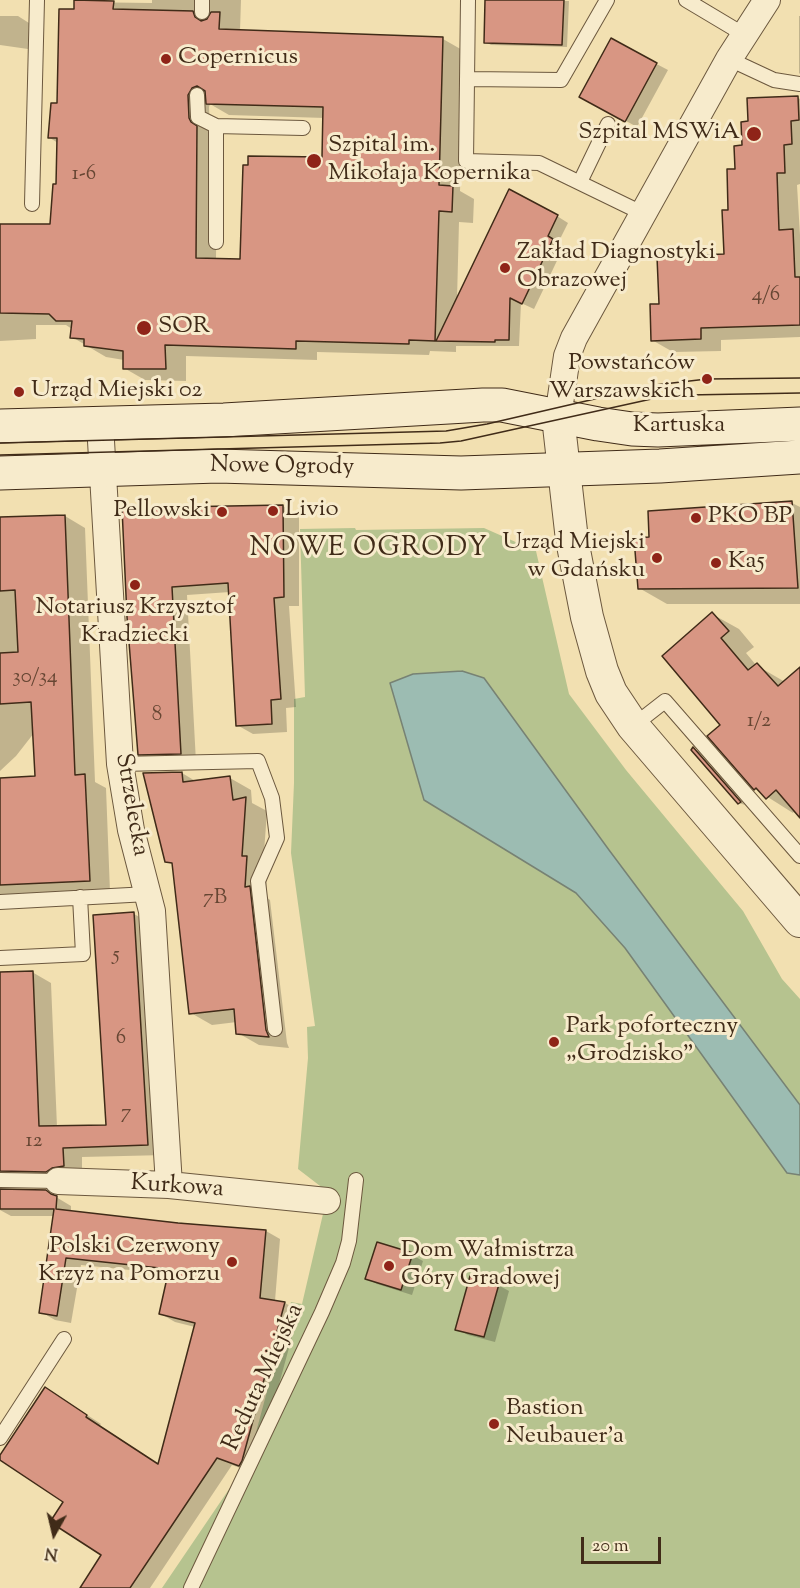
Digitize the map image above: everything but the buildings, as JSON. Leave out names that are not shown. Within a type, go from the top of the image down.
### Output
[{"type":"main road","name":"Nowe Ogrody","points":[[0,426],[224,420],[483,405],[502,405],[558,417]]},
{"type":"main road","name":"Kartuska","points":[[558,417],[658,430],[800,424]]},
{"type":"main road","name":"Kartuska","points":[[564,469],[800,457]]},
{"type":"main road","name":"Nowe Ogrody","points":[[0,473],[218,466],[461,473],[564,469]]},
{"type":"street","points":[[767,0],[743,34],[574,338],[567,356],[558,417],[572,540],[594,646],[611,693],[633,726],[800,921]]},
{"type":"street","name":"Strzelecka","points":[[100,424],[120,764],[131,830],[152,911],[169,1185]]},
{"type":"street","name":"Kurkowa","points":[[58,1181],[169,1185],[327,1201]]},
{"type":"lane","points":[[32,204],[37,0]]},
{"type":"lane","points":[[468,0],[466,161],[539,163],[642,213]]},
{"type":"lane","points":[[467,79],[561,80],[607,0]]},
{"type":"lane","points":[[686,0],[743,34]]},
{"type":"lane","points":[[729,59],[774,80],[800,84]]},
{"type":"lane","points":[[197,95],[198,117],[216,126],[303,128]]},
{"type":"lane","points":[[580,182],[608,124]]},
{"type":"lane","points":[[216,126],[216,242]]},
{"type":"lane","points":[[633,726],[665,701],[800,856]]},
{"type":"lane","points":[[120,764],[258,761],[272,798],[277,838],[258,881],[275,1029]]},
{"type":"lane","points":[[0,902],[148,894]]},
{"type":"lane","points":[[0,958],[83,954],[80,897]]},
{"type":"lane","name":"Kurkowa","points":[[0,1180],[58,1181]]},
{"type":"lane","name":"Reduta Miejska","points":[[190,1588],[343,1263],[349,1241],[356,1180]]},
{"type":"lane","name":"Kurkowa","points":[[327,1201],[354,1204]]},
{"type":"lane","points":[[0,1438],[64,1339]]},
{"type":"green space","name":"Park poforteczny „Grodzisko”","points":[[355,528],[356,530],[484,528],[536,551],[569,694],[626,770],[743,911],[782,979],[800,999],[800,1588],[162,1588],[242,1470],[255,1436],[291,1302],[302,1304],[323,1214],[324,1189],[298,1169],[308,1058],[307,1027],[315,1026],[291,853],[294,699],[305,697],[300,529]]},
{"type":"water","points":[[462,671],[484,678],[609,850],[800,1105],[800,1175],[787,1173],[625,948],[576,893],[424,800],[390,683],[413,674]]},
{"type":"tram line","points":[[0,443],[446,431],[487,424],[655,385],[707,379],[800,378]]},
{"type":"tram line","points":[[0,455],[440,443],[461,441],[656,398],[687,395],[800,393]]},
{"type":"place","name":"Copernicus","points":[[166,59]]},
{"type":"place","name":"Szpital MSWiA","points":[[754,134]]},
{"type":"place","name":"Szpital im. Mikołaja Kopernika","points":[[314,161]]},
{"type":"place","name":"Zakład Diagnostyki Obrazowej","points":[[505,268]]},
{"type":"place","name":"SOR","points":[[144,328]]},
{"type":"place","name":"Powstańców Warszawskich","points":[[707,379]]},
{"type":"place","name":"Urząd Miejski 02","points":[[19,392]]},
{"type":"place","name":"Livio","points":[[273,511]]},
{"type":"place","name":"Pellowski","points":[[222,512]]},
{"type":"place","name":"PKO BP","points":[[696,518]]},
{"type":"place","name":"Urząd Miejski w Gdańsku","points":[[657,558]]},
{"type":"place","name":"Ka5","points":[[716,563]]},
{"type":"place","name":"Notariusz Krzysztof Kradziecki","points":[[135,585]]},
{"type":"place","name":"Park poforteczny „Grodzisko”","points":[[554,1042]]},
{"type":"place","name":"Polski Czerwony Krzyż na Pomorzu","points":[[232,1262]]},
{"type":"place","name":"Dom Wałmistrza Góry Gradowej","points":[[389,1266]]},
{"type":"place","name":"Bastion Neubauer'a","points":[[494,1424]]},
{"type":"district","name":"NOWE OGRODY","points":[[369,550]]}]
